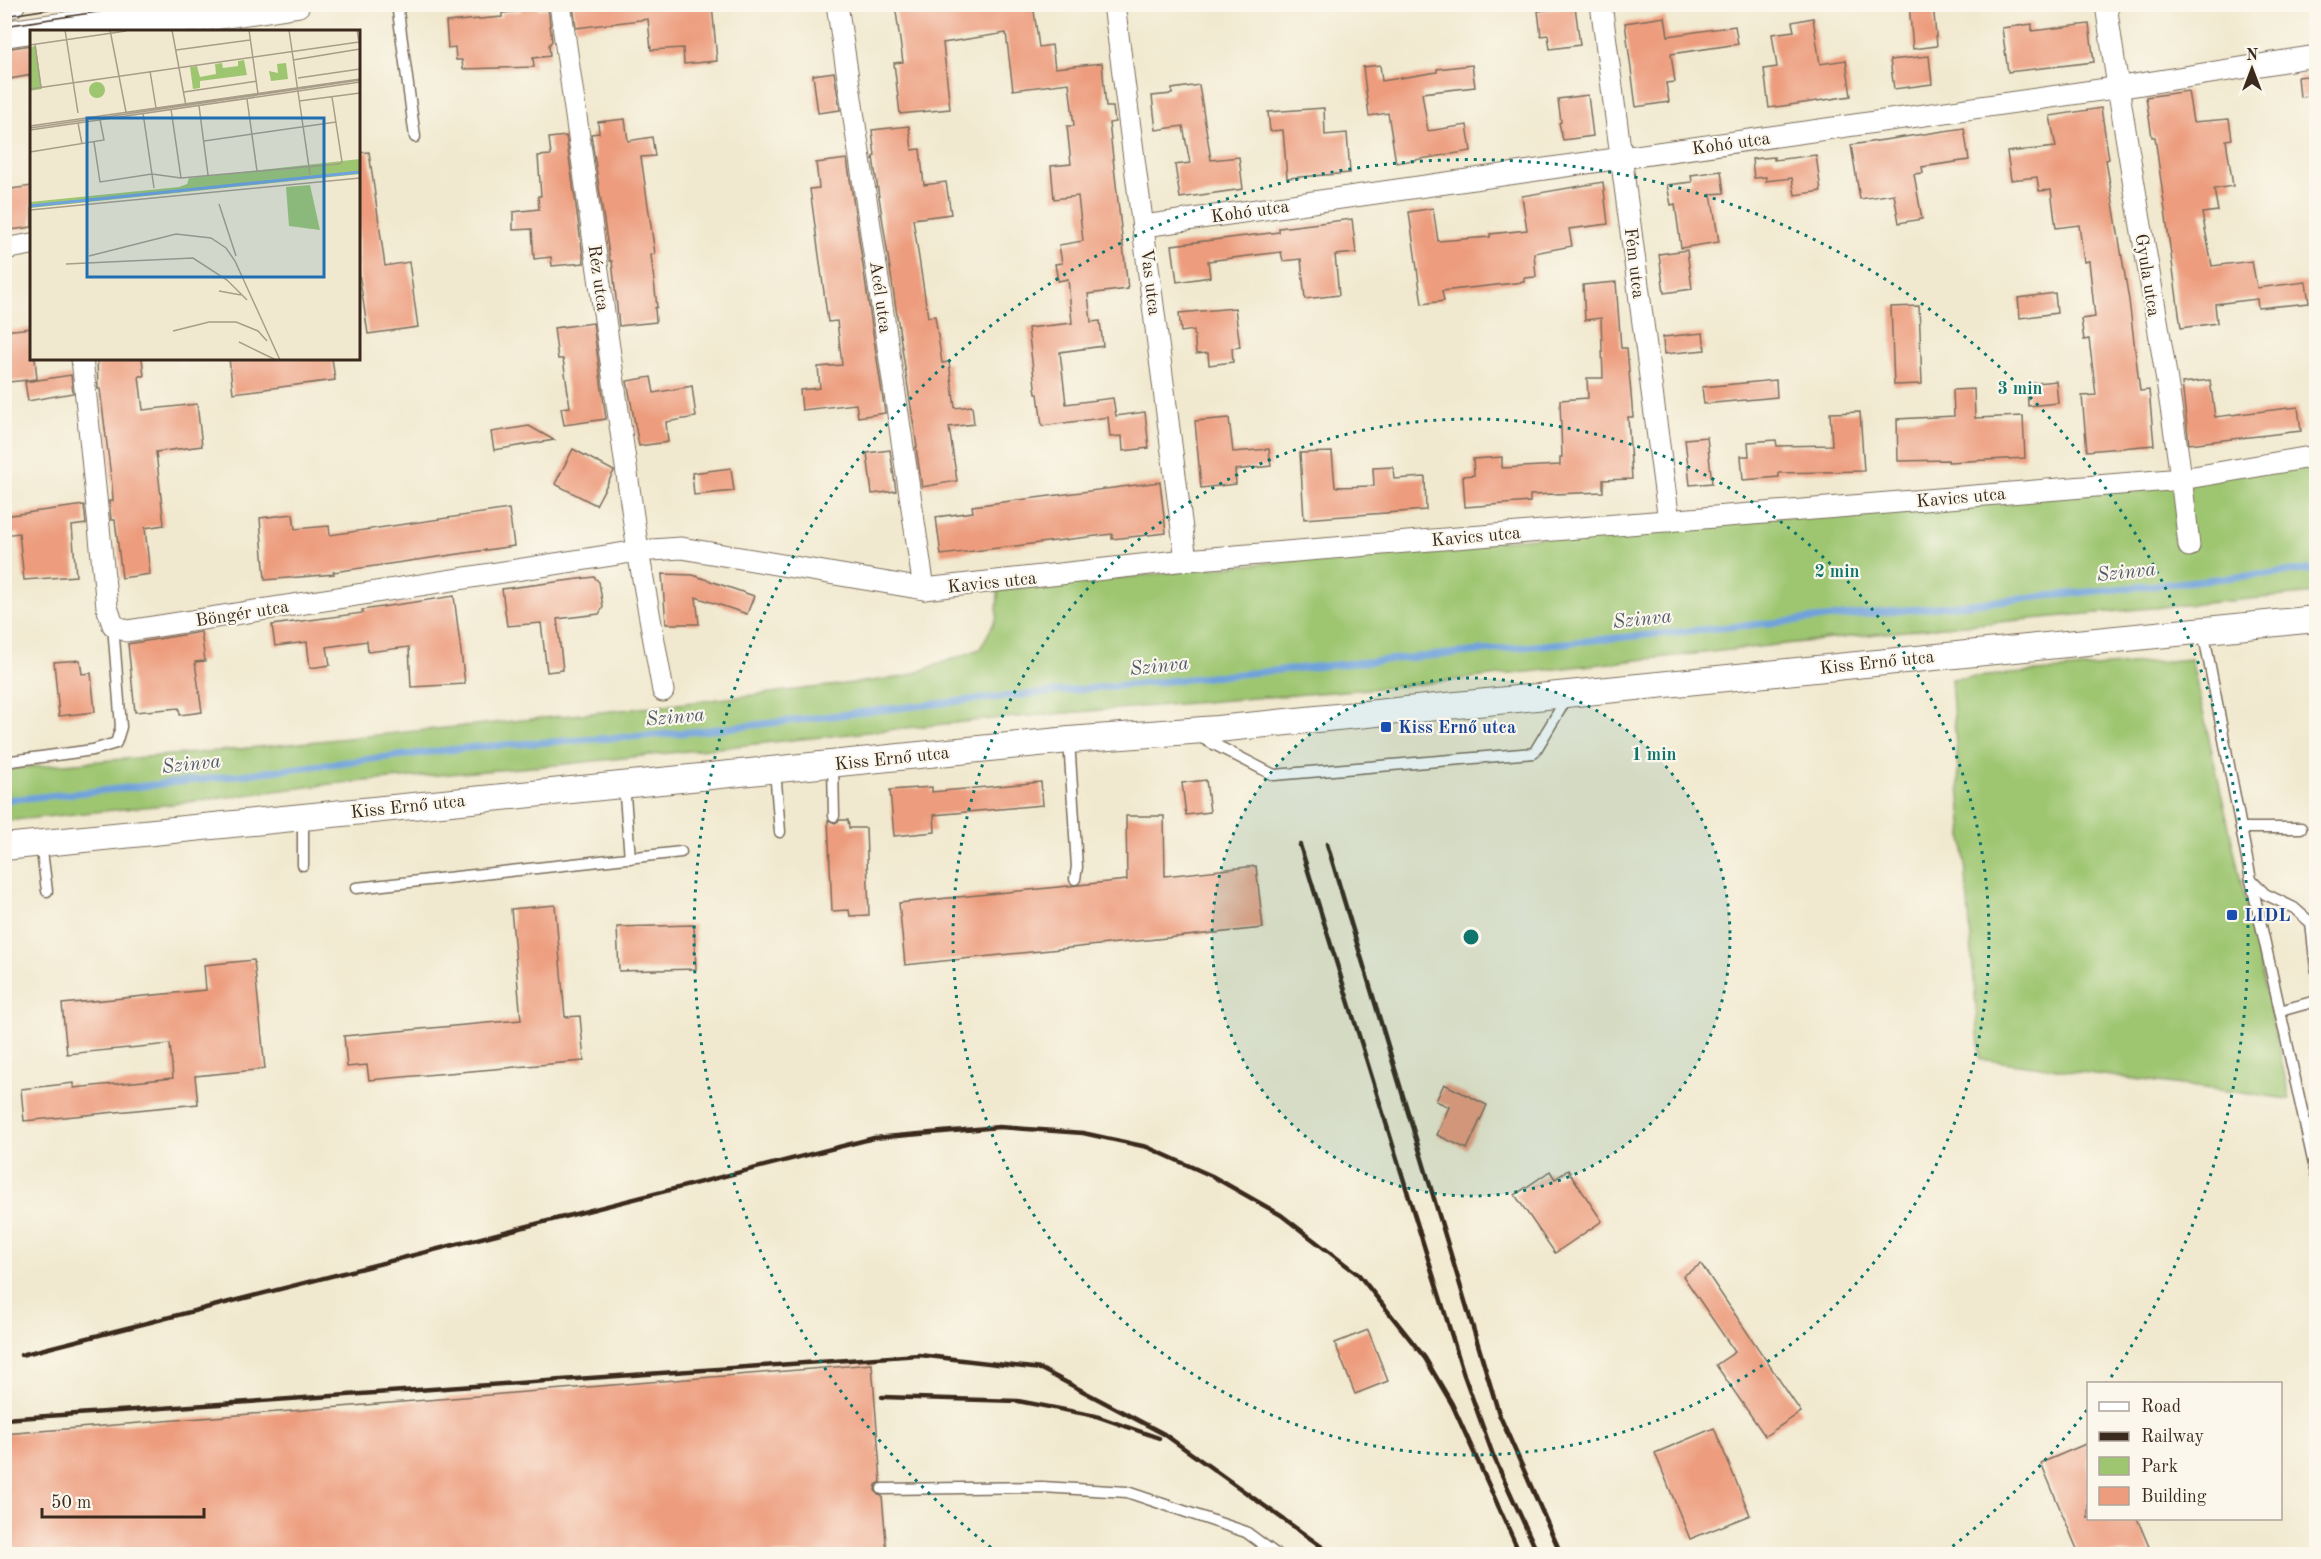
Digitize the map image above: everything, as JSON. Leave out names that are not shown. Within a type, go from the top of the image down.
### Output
[{"type":"street","points":[[4,5],[12,4]]},
{"type":"street","points":[[32,30],[67,25],[131,26],[297,4]]},
{"type":"street","name":"Réz utca","points":[[560,4],[638,550],[663,690]]},
{"type":"street","name":"Acél utca","points":[[837,4],[924,589]]},
{"type":"street","name":"Vas utca","points":[[1114,4],[1186,560]]},
{"type":"street","name":"Fém utca","points":[[1601,4],[1669,521]]},
{"type":"street","name":"Gyula utca","points":[[2106,4],[2117,87],[2182,479],[2189,546]]},
{"type":"street","points":[[4,34],[30,30]]},
{"type":"street","name":"Kohó utca","points":[[1144,226],[2117,87],[2316,56]]},
{"type":"street","points":[[4,249],[30,244]]},
{"type":"street","points":[[82,360],[107,607],[113,625]]},
{"type":"street","name":"Kavics utca","points":[[638,550],[681,548],[924,589],[1186,560],[2182,479],[2316,456]]},
{"type":"street","name":"Böngér utca","points":[[113,625],[127,631],[638,550]]},
{"type":"street","name":"Kiss Ernő utca","points":[[4,847],[1069,740],[1189,731],[2316,619]]},
{"type":"lane","points":[[397,4],[415,137]]},
{"type":"lane","points":[[4,762],[93,750],[116,743],[121,727],[113,625]]},
{"type":"lane","points":[[2203,630],[2251,880],[2316,1174]]},
{"type":"lane","points":[[1189,731],[1274,775],[1534,753],[1570,692]]},
{"type":"lane","points":[[1069,740],[1077,867],[1075,879]]},
{"type":"lane","points":[[832,765],[834,816]]},
{"type":"lane","points":[[775,770],[780,832]]},
{"type":"lane","points":[[624,784],[630,858]]},
{"type":"lane","points":[[303,816],[303,865]]},
{"type":"lane","points":[[2241,828],[2301,828]]},
{"type":"lane","points":[[41,843],[47,891]]},
{"type":"lane","points":[[356,888],[681,852]]},
{"type":"lane","points":[[2251,880],[2265,894],[2294,908],[2311,923],[2316,969]]},
{"type":"lane","points":[[2280,1011],[2316,1001]]},
{"type":"lane","points":[[882,1489],[1042,1488],[1126,1492],[1246,1532],[1275,1554]]},
{"type":"green space","points":[[2316,466],[2316,593],[1932,628],[1381,688],[991,719],[556,765],[330,784],[164,805],[5,821],[5,769],[219,751],[661,706],[904,677],[980,649],[997,617],[998,590],[1294,560]]},
{"type":"green space","points":[[2191,659],[2290,1099],[1980,1059],[1951,679]]},
{"type":"building","points":[[520,4],[538,4],[538,9],[548,8],[552,41],[549,45],[550,56],[533,58],[534,67],[463,69],[462,60],[456,60],[455,47],[448,48],[446,22],[502,17],[502,13],[521,11]]},
{"type":"building","points":[[584,4],[712,4],[717,61],[684,64],[683,48],[651,50],[648,19],[576,28],[573,6]]},
{"type":"building","points":[[895,4],[974,4],[975,10],[1012,4],[1033,4],[1039,47],[1052,45],[1055,68],[1102,63],[1106,107],[1113,107],[1115,122],[1109,123],[1128,289],[1088,294],[1091,322],[1100,321],[1103,346],[1060,352],[1066,404],[1113,398],[1116,416],[1145,412],[1149,448],[1123,451],[1122,436],[1110,437],[1108,417],[1042,426],[1028,328],[1072,323],[1068,279],[1058,281],[1055,264],[1062,263],[1059,245],[1083,241],[1078,196],[1054,199],[1051,166],[1071,164],[1067,126],[1074,126],[1069,83],[1013,90],[1006,33],[943,43],[950,109],[900,114],[894,63],[903,62]]},
{"type":"building","points":[[1909,4],[1933,4],[1937,46],[1913,49]]},
{"type":"building","points":[[1575,6],[1580,45],[1550,49],[1548,35],[1541,36],[1538,11]]},
{"type":"building","points":[[1665,17],[1668,36],[1735,26],[1738,44],[1671,54],[1675,82],[1666,83],[1669,102],[1636,107],[1625,23]]},
{"type":"building","points":[[1813,18],[1820,64],[1846,60],[1851,96],[1769,108],[1764,69],[1777,67],[1772,34],[1794,31],[1792,22]]},
{"type":"building","points":[[2032,24],[2032,31],[2089,24],[2094,62],[2008,72],[2002,28]]},
{"type":"building","points":[[30,45],[30,75],[4,80],[4,49]]},
{"type":"building","points":[[1929,56],[1932,84],[1894,89],[1890,60]]},
{"type":"building","points":[[1380,65],[1382,81],[1437,72],[1437,69],[1472,65],[1475,87],[1422,93],[1428,131],[1467,125],[1471,151],[1396,163],[1388,113],[1369,116],[1363,67]]},
{"type":"building","points":[[834,72],[840,110],[818,113],[813,75]]},
{"type":"building","points":[[2316,75],[2316,95],[2300,97],[2298,77]]},
{"type":"building","points":[[1199,85],[1211,160],[1239,157],[1243,189],[1180,198],[1175,165],[1190,163],[1183,126],[1156,130],[1152,96],[1172,94],[1172,89]]},
{"type":"building","points":[[2188,91],[2193,122],[2229,119],[2232,139],[2226,140],[2233,186],[2214,189],[2218,211],[2202,213],[2212,266],[2252,261],[2257,288],[2306,282],[2309,303],[2258,308],[2257,299],[2215,304],[2217,323],[2181,328],[2155,137],[2152,137],[2146,97]]},
{"type":"building","points":[[1588,95],[1593,136],[1563,140],[1559,123],[1561,122],[1558,99]]},
{"type":"building","points":[[1324,108],[1325,135],[1347,133],[1350,173],[1287,178],[1283,130],[1270,131],[1268,112]]},
{"type":"building","points":[[2101,108],[2109,159],[2106,160],[2129,300],[2140,391],[2149,390],[2154,445],[2087,451],[2082,396],[2096,395],[2089,339],[2084,340],[2081,319],[2095,317],[2089,261],[2084,262],[2079,225],[2056,228],[2051,190],[2039,191],[2037,177],[2011,180],[2007,152],[2056,147],[2050,116]]},
{"type":"building","points":[[625,119],[628,141],[652,137],[655,156],[641,157],[655,254],[651,255],[657,307],[655,308],[656,322],[619,326],[612,261],[610,261],[591,134],[599,133],[598,122]]},
{"type":"building","points":[[909,126],[912,150],[920,149],[924,185],[946,182],[951,214],[913,219],[928,317],[935,316],[942,363],[949,362],[955,408],[972,406],[974,424],[949,427],[957,481],[922,487],[873,157],[875,156],[872,130]]},
{"type":"building","points":[[1964,128],[1969,160],[1922,167],[1923,173],[1914,174],[1922,219],[1899,223],[1894,194],[1860,199],[1851,145]]},
{"type":"building","points":[[566,136],[584,263],[552,266],[551,257],[534,259],[532,229],[513,230],[513,212],[539,209],[538,196],[541,196],[538,156],[551,155],[549,138]]},
{"type":"building","points":[[369,152],[385,266],[409,262],[418,327],[368,334],[360,280],[360,153]]},
{"type":"building","points":[[1816,155],[1821,191],[1795,195],[1792,178],[1766,181],[1766,177],[1754,178],[1752,159],[1774,157],[1774,160]]},
{"type":"building","points":[[847,159],[885,413],[858,417],[856,404],[802,410],[800,390],[820,388],[818,367],[842,365],[837,321],[828,322],[810,189],[819,188],[816,163]]},
{"type":"building","points":[[1721,171],[1724,193],[1711,194],[1719,242],[1681,248],[1675,204],[1671,205],[1667,185],[1692,182],[1691,175]]},
{"type":"building","points":[[1603,182],[1608,224],[1569,229],[1572,246],[1534,253],[1536,277],[1524,278],[1524,282],[1442,291],[1444,301],[1422,304],[1409,212],[1433,208],[1438,241],[1490,237],[1490,234],[1527,230],[1522,196]]},
{"type":"building","points":[[30,186],[30,227],[4,231],[4,190]]},
{"type":"building","points":[[1352,219],[1356,253],[1335,255],[1339,295],[1305,299],[1301,259],[1283,261],[1281,252],[1208,261],[1210,277],[1177,282],[1172,245],[1279,232],[1279,228]]},
{"type":"building","points":[[1687,250],[1692,289],[1664,293],[1659,254]]},
{"type":"building","points":[[1616,282],[1621,348],[1627,348],[1633,417],[1628,417],[1632,479],[1603,480],[1603,492],[1530,495],[1530,502],[1465,507],[1463,476],[1474,475],[1473,459],[1502,457],[1502,468],[1560,465],[1560,457],[1562,457],[1560,400],[1588,398],[1587,378],[1603,378],[1601,318],[1585,320],[1583,285]]},
{"type":"building","points":[[2055,293],[2057,313],[2020,318],[2018,298]]},
{"type":"building","points":[[1919,306],[1922,384],[1894,385],[1891,307]]},
{"type":"building","points":[[1235,308],[1240,347],[1232,348],[1233,362],[1209,365],[1208,353],[1196,354],[1194,330],[1181,332],[1179,313]]},
{"type":"building","points":[[593,323],[606,419],[564,425],[561,408],[570,407],[563,359],[558,359],[554,328]]},
{"type":"building","points":[[30,328],[30,360],[35,360],[37,379],[9,382],[4,331]]},
{"type":"building","points":[[1703,333],[1705,350],[1664,354],[1663,337]]},
{"type":"building","points":[[97,360],[142,360],[144,376],[139,376],[143,410],[197,404],[202,446],[156,452],[164,525],[145,528],[150,574],[122,578],[115,520],[111,520],[109,501],[113,501],[112,485],[100,389],[98,389]]},
{"type":"building","points":[[229,360],[332,360],[335,380],[233,393]]},
{"type":"building","points":[[71,375],[73,393],[28,401],[25,382]]},
{"type":"building","points":[[651,377],[654,393],[692,386],[696,417],[666,422],[668,442],[639,446],[627,381]]},
{"type":"building","points":[[1776,380],[1777,397],[1704,404],[1702,387]]},
{"type":"building","points":[[2210,380],[2215,417],[2298,407],[2301,431],[2189,444],[2182,383]]},
{"type":"building","points":[[2056,381],[2058,403],[2028,406],[2027,384]]},
{"type":"building","points":[[1974,389],[1975,418],[2023,416],[2025,458],[1948,462],[1948,460],[1898,461],[1897,419],[1954,416],[1953,390]]},
{"type":"building","points":[[1860,412],[1864,471],[1779,473],[1779,477],[1743,480],[1741,456],[1749,456],[1748,442],[1776,440],[1777,446],[1832,445],[1830,413]]},
{"type":"building","points":[[1229,418],[1233,452],[1269,449],[1271,466],[1235,470],[1236,484],[1201,488],[1195,421]]},
{"type":"building","points":[[529,426],[554,440],[494,450],[491,432]]},
{"type":"building","points":[[1707,437],[1712,483],[1690,485],[1685,439]]},
{"type":"building","points":[[573,449],[614,471],[596,505],[555,484]]},
{"type":"building","points":[[890,450],[896,491],[872,494],[867,453]]},
{"type":"building","points":[[1332,452],[1335,487],[1374,486],[1373,468],[1393,467],[1394,479],[1425,477],[1426,510],[1304,519],[1300,453]]},
{"type":"building","points":[[731,468],[734,491],[694,495],[692,473]]},
{"type":"building","points":[[1160,482],[1166,533],[1112,539],[1112,534],[941,555],[936,517],[973,512],[972,506]]},
{"type":"building","points":[[84,505],[86,524],[72,526],[76,576],[24,580],[19,533],[4,535],[4,516]]},
{"type":"building","points":[[509,509],[514,546],[333,572],[334,574],[265,580],[260,518],[293,514],[295,529],[329,526],[330,535]]},
{"type":"building","points":[[662,574],[693,575],[754,596],[747,614],[696,597],[699,624],[666,624]]},
{"type":"building","points":[[594,577],[599,582],[603,607],[599,614],[557,619],[563,670],[547,672],[541,623],[507,626],[502,589]]},
{"type":"building","points":[[454,596],[465,684],[411,687],[409,647],[368,652],[367,641],[327,647],[330,665],[310,668],[307,642],[275,646],[272,625],[363,613],[362,610]]},
{"type":"building","points":[[201,632],[205,661],[195,662],[202,712],[180,715],[179,708],[135,712],[128,644]]},
{"type":"building","points":[[80,660],[82,674],[91,673],[95,712],[59,716],[54,662]]},
{"type":"building","points":[[1206,780],[1210,812],[1186,815],[1182,783]]},
{"type":"building","points":[[1041,782],[1043,805],[934,815],[935,832],[894,836],[890,790],[932,787],[932,792]]},
{"type":"building","points":[[1126,816],[1164,816],[1165,876],[1256,866],[1263,928],[905,965],[899,903],[1127,880]]},
{"type":"building","points":[[828,820],[835,823],[848,820],[849,828],[866,828],[869,915],[850,916],[849,910],[832,911]]},
{"type":"building","points":[[555,905],[565,1017],[580,1016],[584,1061],[369,1080],[367,1065],[347,1067],[344,1036],[521,1020],[511,909]]},
{"type":"building","points":[[694,925],[696,969],[619,971],[617,927]]},
{"type":"building","points":[[254,960],[265,1069],[195,1076],[198,1104],[24,1121],[21,1089],[74,1083],[74,1088],[173,1078],[170,1044],[67,1054],[62,1004],[206,990],[204,965]]},
{"type":"building","points":[[1444,1084],[1487,1105],[1467,1149],[1437,1135],[1449,1107],[1436,1101]]},
{"type":"building","points":[[1568,1170],[1602,1221],[1555,1253],[1515,1195],[1550,1171],[1555,1179]]},
{"type":"building","points":[[1701,1264],[1801,1412],[1765,1436],[1716,1365],[1735,1352],[1683,1276]]},
{"type":"building","points":[[1368,1330],[1388,1381],[1355,1394],[1335,1343]]},
{"type":"building","points":[[872,1364],[881,1482],[876,1485],[875,1490],[878,1495],[882,1496],[887,1554],[4,1554],[4,1434]]},
{"type":"building","points":[[1714,1428],[1750,1515],[1690,1539],[1655,1453]]},
{"type":"building","points":[[2087,1443],[2087,1520],[2138,1520],[2152,1554],[2079,1554],[2041,1463]]},
{"type":"waterway","name":"Szinva","points":[[4,800],[174,783],[457,749],[690,732],[980,699],[2316,569]]},
{"type":"tram line","points":[[4,16],[81,4]]},
{"type":"tram line","points":[[4,26],[150,4]]},
{"type":"railway","points":[[1327,844],[1499,1414],[1561,1554]]},
{"type":"railway","points":[[1300,845],[1464,1375],[1493,1455],[1538,1554]]},
{"type":"railway","points":[[21,1355],[874,1138],[999,1127],[1083,1133],[1147,1147],[1212,1176],[1281,1215],[1359,1275],[1425,1358],[1452,1404],[1520,1554]]},
{"type":"railway","points":[[4,1419],[919,1355],[1041,1369],[1164,1434],[1332,1554]]},
{"type":"railway","points":[[882,1397],[1018,1401],[1096,1416],[1159,1438]]},
{"type":"place","name":"Kiss Ernő utca","points":[[1386,727]]},
{"type":"place","name":"LIDL","points":[[2232,915]]}]
